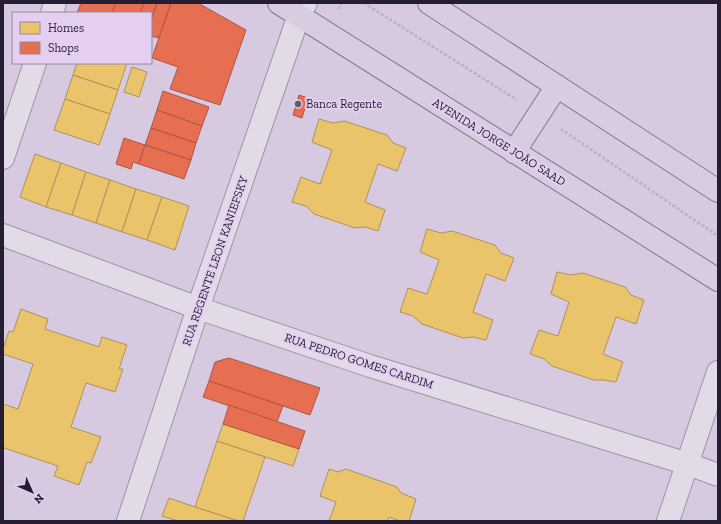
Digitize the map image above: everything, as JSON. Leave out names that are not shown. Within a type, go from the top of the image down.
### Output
[{"type":"main road","name":"AVENIDA JORGE JOÃO SAAD","points":[[279,3],[303,9],[514,152],[718,280]]},
{"type":"main road","points":[[429,3],[718,191]]},
{"type":"main road","points":[[514,152],[557,86]]},
{"type":"street","name":"RUA REGENTE LEON KANIEFSKY","points":[[128,521],[198,308],[303,9]]},
{"type":"street","points":[[3,158],[35,64]]},
{"type":"street","name":"RUA PEDRO GOMES CARDIM","points":[[3,235],[198,308],[370,366],[688,464],[718,475]]},
{"type":"street","points":[[668,521],[718,372]]},
{"type":"building: Homes","points":[[77,64],[127,64],[118,90],[73,75]]},
{"type":"building: Homes","points":[[132,67],[147,72],[139,97],[124,92]]},
{"type":"building: Homes","points":[[73,75],[118,90],[110,114],[65,99]]},
{"type":"building: Homes","points":[[65,99],[110,114],[99,145],[54,130]]},
{"type":"building: Homes","points":[[319,119],[333,123],[344,121],[387,135],[393,143],[406,148],[397,171],[378,164],[365,202],[385,210],[378,231],[365,227],[355,228],[314,214],[306,206],[292,202],[301,177],[320,184],[332,150],[312,142]]},
{"type":"building: Homes","points":[[35,154],[61,163],[46,207],[20,197]]},
{"type":"building: Homes","points":[[61,163],[86,172],[72,215],[46,207]]},
{"type":"building: Homes","points":[[86,172],[110,180],[96,223],[72,215]]},
{"type":"building: Homes","points":[[110,180],[136,189],[122,232],[96,223]]},
{"type":"building: Homes","points":[[136,189],[162,197],[147,240],[122,232]]},
{"type":"building: Homes","points":[[162,197],[189,206],[175,250],[147,240]]},
{"type":"building: Homes","points":[[427,229],[441,233],[452,231],[495,245],[501,253],[514,258],[505,281],[486,274],[473,312],[493,320],[486,340],[473,337],[463,338],[422,324],[413,316],[400,312],[408,288],[427,294],[439,260],[420,252]]},
{"type":"building: Homes","points":[[557,272],[571,275],[583,273],[625,287],[631,295],[644,300],[636,324],[616,317],[603,354],[623,362],[616,382],[594,380],[552,366],[544,359],[530,354],[539,330],[558,336],[569,302],[551,294]]},
{"type":"building: Homes","points":[[21,309],[48,319],[45,329],[99,347],[102,337],[127,345],[119,369],[123,369],[115,392],[86,383],[71,427],[101,437],[91,463],[87,462],[79,485],[54,476],[58,466],[4,448],[3,451],[3,404],[18,409],[33,364],[3,354],[3,349],[9,331],[13,332]]},
{"type":"building: Homes","points":[[223,424],[299,449],[293,466],[217,441]]},
{"type":"building: Homes","points":[[217,441],[265,457],[243,521],[238,521],[195,507]]},
{"type":"building: Homes","points":[[329,469],[338,472],[346,469],[397,487],[401,493],[416,499],[409,521],[400,521],[389,517],[387,521],[329,521],[336,502],[320,496]]},
{"type":"building: Homes","points":[[169,498],[238,521],[178,521],[162,516]]},
{"type":"building: Shops","points":[[81,3],[116,3],[112,12],[77,12]]},
{"type":"building: Shops","points":[[116,3],[144,3],[140,12],[112,12]]},
{"type":"building: Shops","points":[[144,3],[157,3],[152,17],[152,12],[140,12]]},
{"type":"building: Shops","points":[[157,3],[171,3],[159,38],[152,36],[152,17]]},
{"type":"building: Shops","points":[[171,3],[198,3],[246,30],[220,105],[170,89],[178,67],[152,58]]},
{"type":"building: Shops","points":[[163,91],[209,107],[202,126],[157,110]]},
{"type":"building: Shops","points":[[299,95],[308,98],[302,118],[293,115]]},
{"type":"building: Shops","points":[[157,110],[202,126],[196,143],[151,128]]},
{"type":"building: Shops","points":[[151,128],[196,143],[191,160],[145,145]]},
{"type":"building: Shops","points":[[124,138],[145,145],[139,164],[133,162],[131,169],[116,164]]},
{"type":"building: Shops","points":[[145,145],[191,160],[184,179],[139,164]]},
{"type":"building: Shops","points":[[229,358],[320,388],[310,415],[209,381],[215,362]]},
{"type":"building: Shops","points":[[209,381],[283,406],[277,422],[203,397]]},
{"type":"building: Shops","points":[[229,405],[305,431],[299,449],[223,424]]},
{"type":"place","name":"Banca Regente","points":[[298,104]]}]
